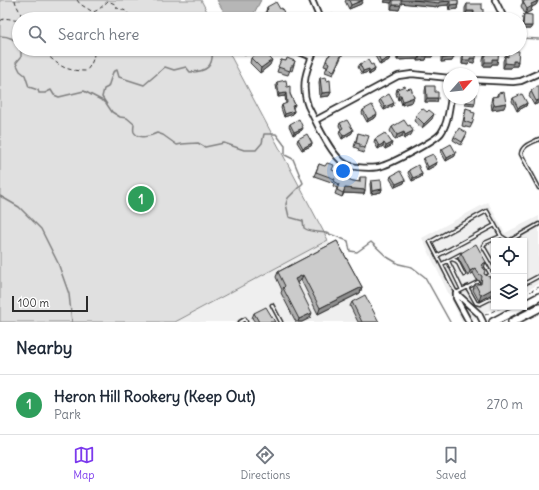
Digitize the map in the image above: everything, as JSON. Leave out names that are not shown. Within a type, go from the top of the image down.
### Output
[{"type":"main road","points":[[527,303],[539,297]]},
{"type":"main road","points":[[512,322],[539,308]]},
{"type":"main road","points":[[493,322],[515,310]]},
{"type":"street","points":[[312,0],[317,12]]},
{"type":"street","points":[[495,0],[501,12]]},
{"type":"street","points":[[312,57],[306,72],[304,85],[306,102],[336,157],[346,165],[372,168],[378,167],[387,164],[431,141],[441,133],[448,116],[449,104]]},
{"type":"street","points":[[479,80],[513,82],[521,81],[539,73]]},
{"type":"street","points":[[316,120],[398,76],[412,74],[443,77]]},
{"type":"street","points":[[456,293],[482,320]]},
{"type":"street","points":[[456,293],[456,298],[469,322]]},
{"type":"lane","points":[[539,139],[525,146],[521,154],[539,188]]},
{"type":"lane","points":[[478,282],[456,293],[430,242],[487,211],[501,236],[504,238]]},
{"type":"lane","points":[[437,256],[495,225]]},
{"type":"lane","points":[[515,238],[539,225]]},
{"type":"lane","points":[[496,238],[501,236]]},
{"type":"lane","points":[[491,240],[485,243],[484,246],[491,259]]},
{"type":"lane","points":[[441,264],[463,253]]},
{"type":"lane","points":[[452,259],[457,261],[464,275]]},
{"type":"lane","points":[[448,261],[462,290]]},
{"type":"lane","points":[[484,263],[491,275],[484,278]]},
{"type":"lane","points":[[527,282],[539,276]]},
{"type":"lane","points":[[487,277],[489,281]]},
{"type":"lane","points":[[475,283],[477,288]]},
{"type":"lane","points":[[467,287],[476,303],[480,304],[485,302],[491,298],[489,295]]},
{"type":"lane","points":[[484,298],[485,302]]},
{"type":"lane","points":[[272,305],[281,322]]},
{"type":"lane","points":[[240,322],[245,320],[246,322]]},
{"type":"path","points":[[15,0],[16,6],[21,12]]},
{"type":"path","points":[[77,0],[80,4],[94,12],[100,10],[108,1],[115,4],[117,8],[127,12]]},
{"type":"path","points":[[0,21],[3,19],[12,19]]},
{"type":"path","points":[[47,56],[58,65],[67,69],[86,71],[90,67],[93,56]]},
{"type":"path","points":[[527,293],[539,287]]},
{"type":"path","points":[[482,320],[497,310]]},
{"type":"shaded area","points":[[0,0],[201,0],[207,12],[12,12],[12,56],[231,56],[328,240],[175,322],[0,322]]},
{"type":"shaded area","points":[[217,0],[261,0],[255,12],[224,12]]},
{"type":"shaded area","points":[[488,202],[505,233],[539,216],[539,284],[527,290],[527,238],[491,238],[491,310],[468,322],[462,322],[422,238]]},
{"type":"shaded area","points":[[328,240],[377,322],[175,322]]},
{"type":"building","points":[[349,0],[363,0],[351,5]]},
{"type":"building","points":[[393,0],[401,0],[401,5],[393,5]]},
{"type":"building","points":[[413,0],[458,0],[458,4],[450,5],[450,1],[439,3]]},
{"type":"building","points":[[526,0],[538,1],[531,4],[532,6],[527,9],[523,2]]},
{"type":"building","points":[[276,2],[284,12],[267,12],[267,7]]},
{"type":"building","points":[[467,4],[482,4],[483,12],[467,11]]},
{"type":"building","points":[[527,14],[532,15],[532,26],[527,26]]},
{"type":"building","points":[[253,56],[268,56],[272,60],[261,68],[251,58]]},
{"type":"building","points":[[328,56],[341,56],[334,71],[327,68],[329,63],[326,61]]},
{"type":"building","points":[[378,56],[390,56],[390,57],[381,62]]},
{"type":"building","points":[[443,56],[454,56],[454,57],[443,58]]},
{"type":"building","points":[[463,56],[476,56],[476,58],[470,58],[470,60],[463,60]]},
{"type":"building","points":[[485,56],[498,56],[498,59],[492,59],[492,62],[485,62]]},
{"type":"building","points":[[505,56],[518,56],[518,61],[513,61],[513,64],[505,63]]},
{"type":"building","points":[[287,58],[295,61],[293,66],[291,66],[290,71],[278,67],[281,60],[286,61]]},
{"type":"building","points":[[368,60],[371,65],[373,64],[375,69],[370,72],[369,69],[363,71],[360,64]]},
{"type":"building","points":[[326,77],[327,81],[330,80],[331,92],[322,93],[320,78]]},
{"type":"building","points":[[286,80],[287,87],[290,86],[290,94],[295,105],[292,106],[294,111],[285,114],[282,105],[287,103],[286,93],[279,94],[277,82]]},
{"type":"building","points":[[539,85],[539,100],[536,101],[531,91]]},
{"type":"building","points":[[405,86],[406,89],[411,88],[414,97],[403,101],[397,89]]},
{"type":"building","points":[[426,86],[435,86],[435,92],[438,92],[438,98],[427,98]]},
{"type":"building","points":[[504,92],[506,103],[494,105],[492,97],[498,96],[498,93]]},
{"type":"building","points":[[389,94],[394,103],[385,107],[380,99]]},
{"type":"building","points":[[522,94],[527,103],[518,108],[513,98]]},
{"type":"building","points":[[372,105],[377,114],[368,119],[363,110]]},
{"type":"building","points":[[422,108],[427,112],[429,110],[434,114],[424,124],[416,116]]},
{"type":"building","points":[[466,108],[475,113],[472,124],[464,121]]},
{"type":"building","points":[[299,119],[303,128],[294,132],[290,124]]},
{"type":"building","points":[[347,120],[353,130],[343,136],[340,130],[343,128],[340,123]]},
{"type":"building","points":[[404,120],[408,126],[410,125],[413,131],[405,135],[404,132],[397,135],[392,127]]},
{"type":"building","points":[[459,128],[467,133],[462,142],[454,137]]},
{"type":"building","points":[[358,133],[369,136],[365,148],[360,147],[360,144],[356,143]]},
{"type":"building","points":[[385,133],[392,143],[386,146],[384,143],[379,146],[375,139]]},
{"type":"building","points":[[307,134],[312,143],[303,148],[298,139]]},
{"type":"building","points":[[451,144],[456,153],[447,158],[442,149]]},
{"type":"building","points":[[433,154],[437,162],[428,167],[424,158]]},
{"type":"building","points":[[327,163],[334,165],[332,170],[353,181],[360,182],[360,177],[366,177],[365,190],[345,188],[343,193],[337,190],[339,184],[334,181],[335,179],[316,172],[319,164],[325,166]]},
{"type":"building","points":[[418,165],[422,174],[413,178],[409,170]]},
{"type":"building","points":[[400,171],[405,180],[396,184],[391,176]]},
{"type":"building","points":[[381,180],[382,189],[372,191],[371,181]]},
{"type":"building","points":[[337,241],[362,287],[320,308],[303,275],[295,279],[312,313],[299,319],[283,288],[285,286],[278,272]]},
{"type":"building","points":[[476,244],[486,262],[481,265],[485,270],[484,274],[491,278],[491,290],[481,295],[475,284],[481,284],[482,276],[475,268],[470,271],[461,253]]},
{"type":"building","points":[[365,295],[379,322],[362,322],[352,302]]},
{"type":"building","points":[[266,307],[275,322],[259,322],[254,313]]},
{"type":"waterway","points":[[0,36],[6,36],[12,39]]},
{"type":"waterway","points":[[527,38],[539,39]]},
{"type":"waterway","points":[[21,56],[16,63],[20,71],[25,75],[29,87],[38,90],[39,93],[45,93],[51,90],[54,95],[59,97],[84,91],[105,102]]},
{"type":"waterway","points":[[212,56],[212,60],[208,67],[201,71],[190,72],[186,67],[174,70],[165,67],[144,85],[119,77],[117,70],[113,72],[108,87],[104,89],[102,97],[112,112],[120,117],[127,118],[134,124],[134,132],[138,136],[145,137],[157,133],[163,135],[177,145],[198,143],[205,147],[224,143],[244,150],[256,150],[262,143],[264,134],[276,134],[285,146],[285,155],[293,159],[303,183],[288,198],[286,204],[289,217],[303,221],[304,228],[309,231],[326,233],[348,241],[350,251],[357,252],[371,242],[387,257],[399,264],[412,267],[425,277],[450,322]]},
{"type":"waterway","points":[[0,196],[19,207],[41,229],[58,263],[69,294],[72,322]]},
{"type":"place","name":"Heron Hill Rookery (Keep Out)","points":[[141,199]]}]
